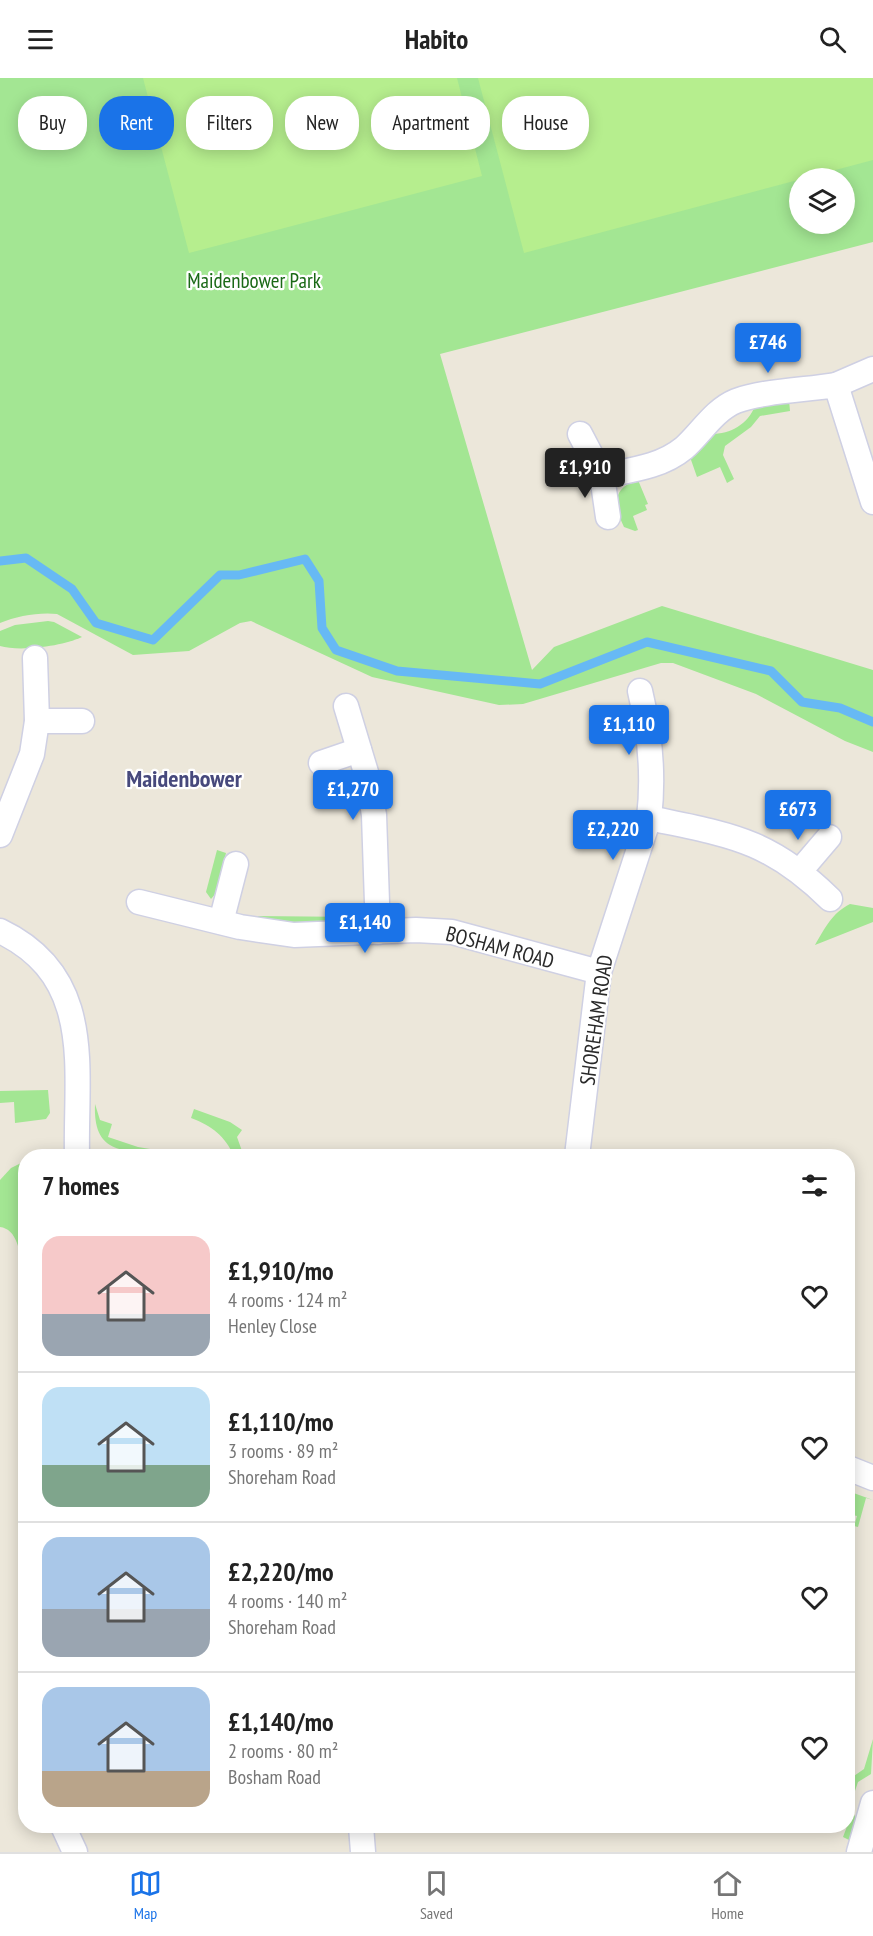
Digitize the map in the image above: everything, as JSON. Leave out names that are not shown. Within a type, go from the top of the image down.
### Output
[{"type":"street","points":[[602,476],[646,467],[674,455],[717,414],[734,402],[836,385],[873,369]]},
{"type":"street","points":[[836,385],[873,502]]},
{"type":"street","points":[[580,434],[602,476],[608,517]]},
{"type":"street","points":[[0,836],[25,777],[32,754],[37,721],[34,658]]},
{"type":"street","name":"SHOREHAM ROAD","points":[[578,1149],[599,972],[649,818],[652,772],[648,732],[640,692]]},
{"type":"street","points":[[346,706],[368,778],[374,815],[378,932]]},
{"type":"street","points":[[37,721],[82,721]]},
{"type":"street","points":[[321,762],[359,750]]},
{"type":"street","points":[[649,818],[728,834],[746,840],[783,859],[831,899]]},
{"type":"street","points":[[800,871],[829,837]]},
{"type":"street","points":[[221,922],[236,864]]},
{"type":"street","name":"BOSHAM ROAD","points":[[139,902],[268,933],[294,935],[416,930],[452,932],[599,972]]},
{"type":"street","points":[[0,930],[25,945],[42,961],[56,980],[73,1016],[77,1036],[77,1149]]},
{"type":"street","points":[[855,1471],[873,1478]]},
{"type":"street","points":[[859,1852],[873,1803]]},
{"type":"street","points":[[66,1833],[75,1852]]},
{"type":"street","points":[[362,1833],[363,1852]]},
{"type":"green space","name":"Maidenbower Park","points":[[0,78],[873,78],[873,242],[440,354],[532,670],[554,647],[662,606],[873,670],[873,752],[845,741],[756,694],[673,663],[661,663],[523,704],[499,705],[372,677],[251,621],[240,623],[189,651],[133,655],[57,614],[14,618],[0,623]]},
{"type":"green space","points":[[143,78],[457,78],[462,96],[371,96],[371,150],[475,150],[482,176],[189,253],[162,150],[174,150],[174,96],[148,96]]},
{"type":"green space","points":[[478,78],[873,78],[873,160],[843,168],[789,168],[789,182],[524,253],[490,124],[490,96],[483,96]]},
{"type":"green space","points":[[789,400],[790,411],[760,416],[751,427],[725,446],[723,455],[734,479],[727,483],[720,467],[697,477],[690,457],[711,434],[738,427],[748,418],[755,406]]},
{"type":"green space","points":[[638,480],[648,504],[645,505],[647,510],[633,516],[638,530],[635,531],[624,527],[618,512],[617,499],[623,488]]},
{"type":"green space","points":[[48,621],[82,637],[41,647],[8,648],[0,646],[0,631],[15,625]]},
{"type":"green space","points":[[217,850],[226,853],[216,893],[211,899],[206,892]]},
{"type":"green space","points":[[850,904],[873,908],[873,922],[815,945],[834,916]]},
{"type":"green space","points":[[247,916],[360,917],[350,923],[322,927]]},
{"type":"green space","points":[[48,1090],[50,1113],[46,1119],[15,1123],[14,1102],[0,1103],[0,1091]]},
{"type":"green space","points":[[95,1104],[100,1120],[112,1124],[108,1137],[150,1149],[120,1149],[112,1146],[104,1141],[96,1120]]},
{"type":"green space","points":[[194,1109],[230,1122],[242,1130],[237,1137],[241,1149],[230,1149],[217,1132],[191,1118]]},
{"type":"green space","points":[[18,1165],[18,1247],[8,1230],[0,1227],[0,1180],[11,1168]]},
{"type":"green space","points":[[855,1494],[873,1500],[866,1498],[858,1527],[855,1526],[857,1516],[855,1516]]},
{"type":"green space","points":[[873,1739],[871,1774],[858,1782],[855,1791],[855,1775],[864,1769]]},
{"type":"green space","points":[[844,1833],[851,1833],[849,1840],[843,1837]]},
{"type":"waterway","points":[[0,561],[26,558],[72,589],[96,623],[153,640],[220,575],[239,575],[305,559],[319,581],[322,628],[336,650],[397,671],[540,684],[647,642],[771,671],[802,702],[840,708],[873,722]]},
{"type":"district","name":"Maidenbower","points":[[184,778]]}]
